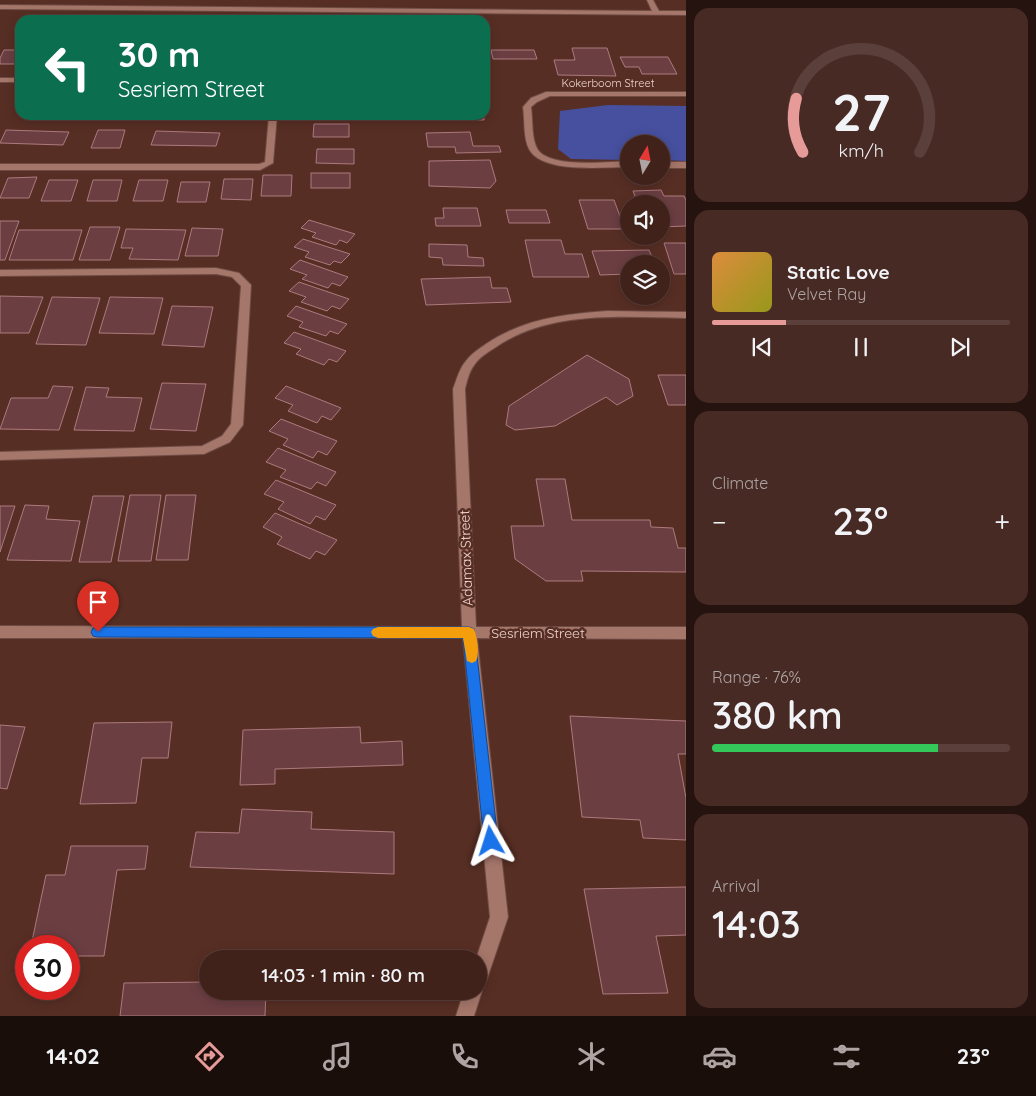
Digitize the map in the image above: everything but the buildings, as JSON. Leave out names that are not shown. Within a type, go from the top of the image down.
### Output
[{"type":"street","points":[[650,0],[656,12]]},
{"type":"street","points":[[0,7],[686,13]]},
{"type":"street","points":[[0,80],[15,80]]},
{"type":"street","name":"Kokerboom Street","points":[[620,164],[562,164],[542,159],[533,150],[528,107],[534,100],[549,94],[686,94]]},
{"type":"street","points":[[0,166],[260,167],[268,163],[272,120]]},
{"type":"street","points":[[670,164],[686,165]]},
{"type":"street","points":[[0,273],[216,271],[235,275],[246,285],[237,425],[226,439],[204,450],[0,456]]},
{"type":"street","name":"Adamax Street","points":[[487,952],[499,917],[469,633],[459,389],[469,364],[492,343],[517,331],[559,318],[686,315]]},
{"type":"street","name":"Sesriem Street","points":[[0,632],[686,633]]},
{"type":"street","points":[[465,1016],[470,1000]]},
{"type":"shaded area","points":[[608,105],[686,106],[686,161],[670,160],[670,135],[620,135],[620,160],[571,159],[558,149],[560,111]]},
{"type":"slow traffic","points":[[378,632],[469,633],[472,657]]},
{"type":"route","points":[[98,632],[469,633],[491,841]]}]
